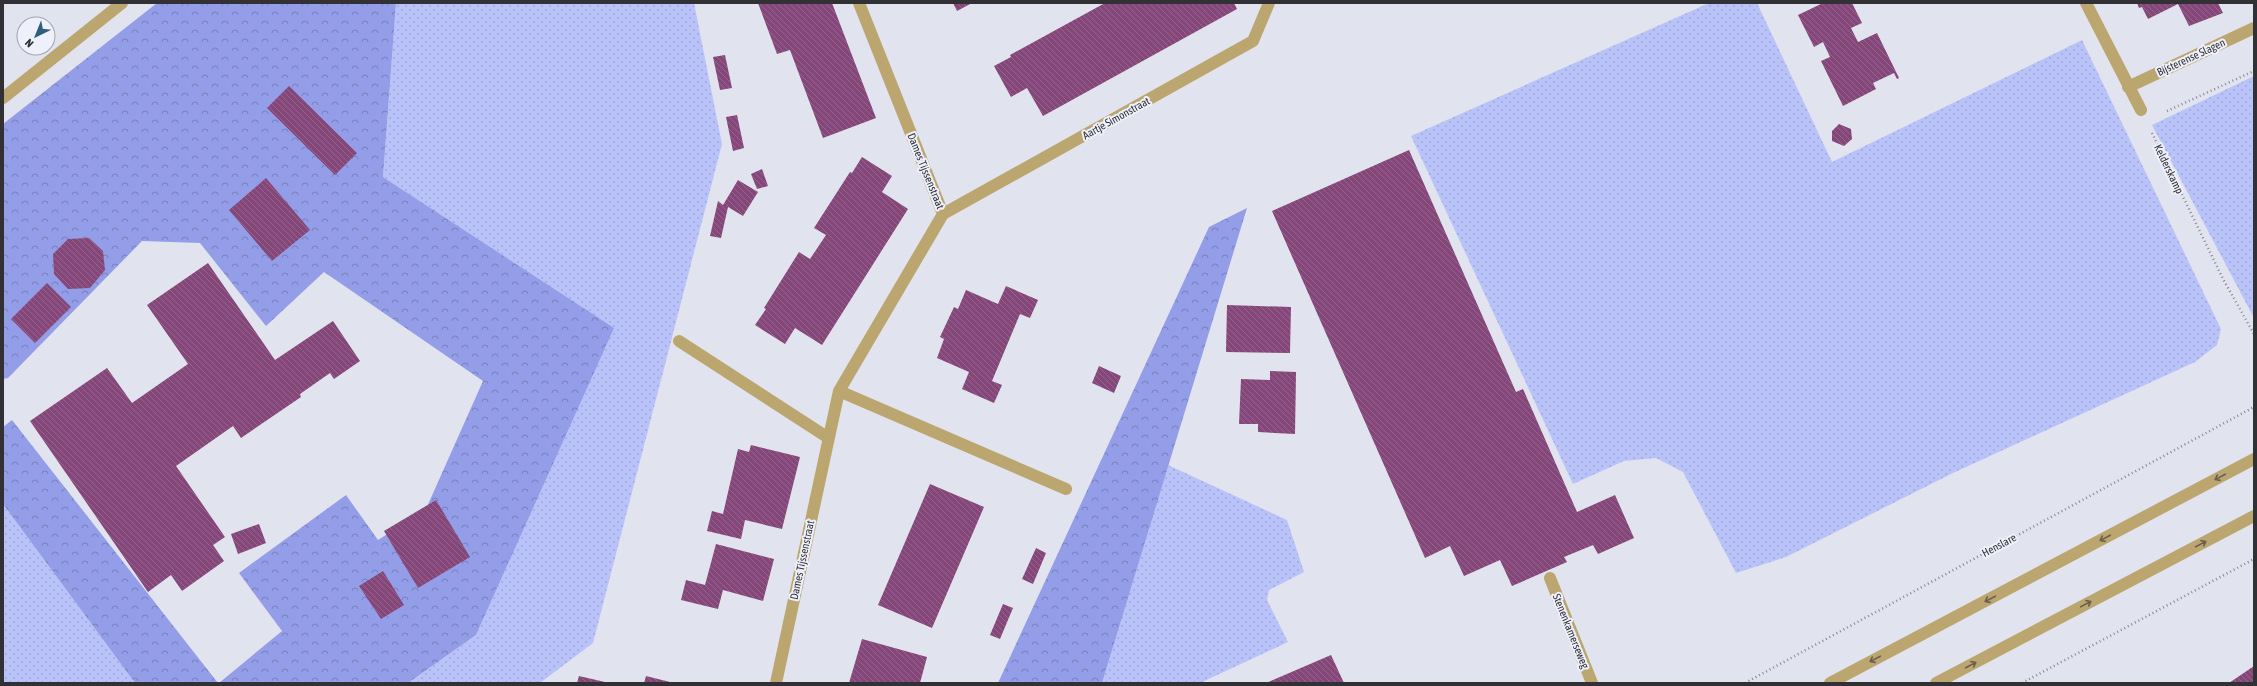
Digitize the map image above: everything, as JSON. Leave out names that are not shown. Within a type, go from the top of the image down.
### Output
[{"type":"street","name":"Dames Tijssenstraat","points":[[776,683],[827,437],[839,391],[943,214],[859,3]]},
{"type":"street","name":"Aartje Simonstraat","points":[[943,214],[1253,41],[1269,3]]},
{"type":"street","points":[[2086,3],[2143,116]]},
{"type":"street","points":[[3,98],[115,5]]},
{"type":"street","name":"Bijsterense Slagen","points":[[2128,86],[2254,28]]},
{"type":"street","points":[[679,341],[827,437]]},
{"type":"street","points":[[839,391],[1066,489]]},
{"type":"street","points":[[1830,683],[2254,459]]},
{"type":"street","points":[[1936,683],[2254,516]]},
{"type":"street","name":"Stenenkamerseweg","points":[[1550,578],[1592,683]]},
{"type":"path","points":[[2143,116],[2254,72]]},
{"type":"path","name":"Kelderskamp","points":[[2143,116],[2223,279],[2254,334]]},
{"type":"path","name":"Henslare","points":[[1745,683],[2254,407]]},
{"type":"path","points":[[2022,683],[2254,559]]},
{"type":"shaded area","points":[[396,3],[694,3],[722,144],[593,643],[540,683],[408,683],[476,635],[613,328],[383,177]]},
{"type":"shaded area","points":[[1709,3],[1757,3],[1832,162],[2082,40],[2221,329],[2217,345],[2195,362],[1953,473],[1786,557],[1736,573],[1683,472],[1656,458],[1624,461],[1573,484],[1411,136]]},
{"type":"shaded area","points":[[2254,76],[2254,318],[2152,125]]},
{"type":"shaded area","points":[[1168,465],[1287,520],[1304,572],[1269,590],[1267,600],[1288,642],[1200,683],[1102,683]]},
{"type":"shaded area","points":[[3,504],[135,683],[3,683]]},
{"type":"green space","points":[[157,3],[396,3],[383,177],[614,328],[476,635],[408,683],[219,683],[282,631],[239,573],[346,495],[378,540],[426,509],[483,381],[324,272],[266,326],[200,243],[142,241],[8,378],[3,379],[3,124]]},
{"type":"green space","points":[[1247,208],[1102,683],[998,683],[1209,227]]},
{"type":"green space","points":[[12,420],[218,683],[135,683],[3,504],[3,427]]},
{"type":"building","points":[[758,3],[832,3],[876,118],[823,138],[790,50],[777,54]]},
{"type":"building","points":[[953,3],[972,3],[957,11]]},
{"type":"building","points":[[1105,3],[1234,3],[1237,9],[1043,116],[1027,88],[1011,97],[994,66],[1011,57],[1010,55]]},
{"type":"building","points":[[1823,3],[1852,3],[1862,23],[1851,28],[1858,42],[1877,33],[1899,78],[1897,79],[1894,73],[1873,83],[1876,89],[1843,106],[1821,61],[1830,57],[1823,42],[1814,47],[1798,15]]},
{"type":"building","points":[[2137,3],[2218,3],[2223,13],[2189,26],[2178,4],[2148,19],[2142,7],[2139,8]]},
{"type":"building","points":[[725,55],[732,88],[720,90],[713,57]]},
{"type":"building","points":[[289,86],[357,153],[335,175],[267,108]]},
{"type":"building","points":[[737,115],[744,148],[733,151],[726,117]]},
{"type":"building","points":[[1839,124],[1851,129],[1852,139],[1844,146],[1832,141],[1832,131]]},
{"type":"building","points":[[1409,150],[1516,392],[1523,389],[1577,512],[1615,495],[1634,538],[1598,554],[1593,545],[1564,557],[1567,562],[1512,586],[1500,560],[1464,576],[1450,546],[1425,558],[1272,211]]},
{"type":"building","points":[[862,157],[892,176],[882,192],[908,209],[822,345],[795,328],[785,344],[755,325],[799,252],[810,259],[826,235],[814,228],[850,172],[852,173]]},
{"type":"building","points":[[762,169],[768,186],[757,189],[751,174]]},
{"type":"building","points":[[266,178],[310,230],[272,261],[229,210]]},
{"type":"building","points":[[738,180],[758,192],[743,216],[728,207],[721,238],[710,236],[718,201],[723,205]]},
{"type":"building","points":[[89,238],[103,251],[105,270],[90,288],[68,289],[54,274],[53,254],[68,239]]},
{"type":"building","points":[[208,263],[275,360],[333,321],[360,361],[334,379],[330,373],[300,394],[301,397],[241,438],[233,426],[176,466],[225,537],[213,545],[224,561],[182,591],[171,575],[148,592],[30,421],[107,368],[132,403],[188,364],[147,305]]},
{"type":"building","points":[[47,283],[71,307],[35,343],[11,319]]},
{"type":"building","points":[[1006,286],[1038,300],[1030,318],[1020,314],[992,381],[1002,385],[994,403],[962,389],[969,372],[937,358],[944,339],[940,337],[954,307],[958,309],[966,290],[998,304]]},
{"type":"building","points":[[1227,305],[1291,307],[1290,353],[1226,352]]},
{"type":"building","points":[[1099,366],[1121,376],[1114,393],[1092,383]]},
{"type":"building","points":[[1270,371],[1296,372],[1295,434],[1258,432],[1258,424],[1239,424],[1241,379],[1270,380]]},
{"type":"building","points":[[751,445],[800,457],[782,529],[745,520],[741,539],[707,531],[712,511],[723,514],[738,449],[749,452]]},
{"type":"building","points":[[930,484],[984,507],[932,628],[878,605]]},
{"type":"building","points":[[436,500],[470,557],[418,588],[384,531]]},
{"type":"building","points":[[259,524],[266,543],[238,554],[231,534]]},
{"type":"building","points":[[716,544],[774,559],[763,601],[723,590],[718,609],[681,600],[686,580],[705,585]]},
{"type":"building","points":[[1036,548],[1046,553],[1033,584],[1022,579]]},
{"type":"building","points":[[383,571],[404,605],[381,619],[359,586]]},
{"type":"building","points":[[1003,604],[1013,608],[1000,639],[990,635]]},
{"type":"building","points":[[862,639],[927,657],[920,683],[849,683]]},
{"type":"building","points":[[1331,655],[1344,683],[1266,683]]},
{"type":"building","points":[[2254,666],[2254,683],[2229,683]]},
{"type":"building","points":[[579,676],[605,682],[605,683],[577,683]]},
{"type":"building","points":[[646,676],[670,682],[670,683],[644,683]]}]
